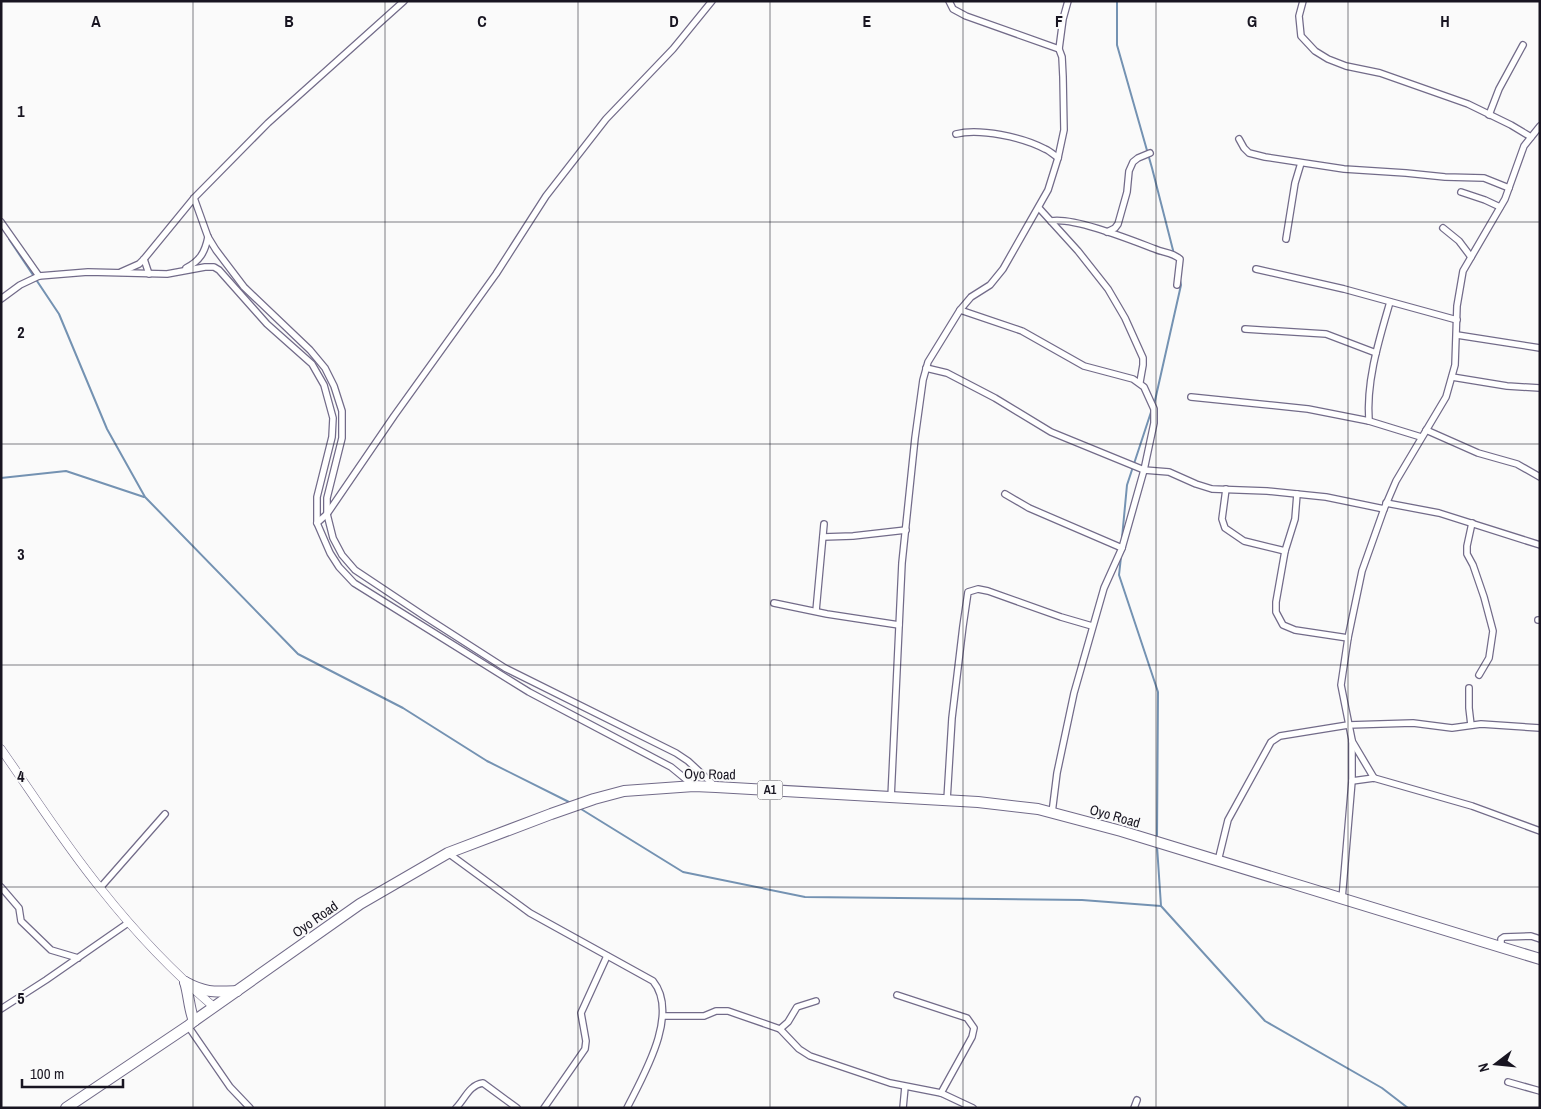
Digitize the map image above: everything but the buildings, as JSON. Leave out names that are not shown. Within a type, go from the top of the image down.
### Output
[{"type":"highway","name":"Oyo Road","points":[[66,1108],[191,1024],[360,904],[448,853],[551,814],[624,791],[694,786],[947,800],[1038,809],[1121,831],[1540,959]]},
{"type":"highway","points":[[185,982],[199,990],[210,992],[237,991]]},
{"type":"highway","points":[[185,982],[190,998],[191,1024]]},
{"type":"street","points":[[119,273],[144,259],[194,198],[268,123],[404,1]]},
{"type":"street","points":[[317,523],[327,514],[394,416],[496,274],[546,196],[606,119],[673,49],[712,1]]},
{"type":"street","points":[[949,1],[953,9],[966,16],[1059,49]]},
{"type":"street","points":[[891,798],[899,625],[906,530],[915,438],[926,368],[960,310],[971,298],[990,285],[1003,269],[1048,190],[1064,130],[1062,57],[1059,49],[1063,18],[1068,1]]},
{"type":"street","points":[[1303,1],[1300,16],[1301,36],[1315,51],[1328,59],[1346,66],[1380,73],[1468,104],[1511,125],[1531,138]]},
{"type":"street","points":[[1489,115],[1498,89],[1523,45]]},
{"type":"street","points":[[1342,898],[1352,781],[1352,740],[1341,685],[1348,638],[1362,571],[1396,481],[1446,397],[1455,365],[1457,306],[1463,271],[1500,207],[1524,146],[1540,126]]},
{"type":"street","points":[[956,134],[967,131],[986,132],[1026,141],[1046,149],[1058,158]]},
{"type":"street","points":[[1240,139],[1244,148],[1249,153],[1344,169],[1406,172],[1445,177],[1484,178],[1509,188]]},
{"type":"street","points":[[1107,232],[1118,224],[1127,192],[1132,162],[1150,153]]},
{"type":"street","points":[[1286,239],[1301,162]]},
{"type":"street","points":[[1460,192],[1500,207]]},
{"type":"street","points":[[194,198],[208,237],[216,250],[244,287],[310,350],[325,368],[334,386],[342,411],[342,438],[327,498],[327,514],[333,538],[342,555],[355,570],[505,668],[676,753],[688,761],[716,787]]},
{"type":"street","points":[[1039,208],[1078,251],[1108,289],[1125,318],[1142,358],[1143,365],[1140,382]]},
{"type":"street","points":[[1051,221],[1060,219],[1138,241],[1156,250],[1172,253],[1180,259],[1177,285]]},
{"type":"street","points":[[1,222],[39,276]]},
{"type":"street","points":[[1443,228],[1459,241],[1471,257]]},
{"type":"street","points":[[181,270],[200,258],[206,249],[208,237]]},
{"type":"street","points":[[144,259],[149,274]]},
{"type":"street","points":[[1,299],[20,284],[39,276],[88,272],[167,274],[205,267],[214,267],[219,270],[267,324],[312,364],[324,385],[333,418],[332,437],[318,498],[317,523],[330,552],[346,576],[354,583],[529,692],[671,767],[694,786]]},
{"type":"street","points":[[1256,269],[1344,288],[1457,320]]},
{"type":"street","points":[[1369,421],[1368,407],[1376,353],[1390,302]]},
{"type":"street","points":[[960,310],[1022,331],[1084,366],[1140,382],[1154,408],[1154,423],[1122,548],[1104,588],[1074,693],[1057,773],[1052,813]]},
{"type":"street","points":[[1245,330],[1326,334],[1376,353]]},
{"type":"street","points":[[1457,335],[1540,348]]},
{"type":"street","points":[[926,368],[947,373],[996,398],[1051,432],[1129,464],[1141,468],[1169,472],[1212,489],[1326,496],[1439,513],[1540,545]]},
{"type":"street","points":[[1452,377],[1507,386],[1540,388]]},
{"type":"street","points":[[1191,397],[1308,409],[1369,421],[1421,437]]},
{"type":"street","points":[[1426,430],[1478,453],[1516,464],[1540,477]]},
{"type":"street","points":[[1226,489],[1222,520],[1224,528],[1244,541],[1285,551]]},
{"type":"street","points":[[1005,494],[1029,508],[1122,548]]},
{"type":"street","points":[[1297,494],[1296,519],[1285,551],[1276,612],[1283,625],[1294,630],[1348,638]]},
{"type":"street","points":[[1472,523],[1467,554],[1473,565],[1494,631],[1489,658],[1479,675]]},
{"type":"street","points":[[816,611],[824,524]]},
{"type":"street","points":[[823,537],[853,536],[906,530]]},
{"type":"street","points":[[947,800],[952,718],[968,592],[978,589],[988,591],[1092,626]]},
{"type":"street","points":[[774,603],[827,614],[899,625]]},
{"type":"street","points":[[1469,688],[1468,708],[1471,725]]},
{"type":"street","points":[[1218,861],[1228,820],[1271,742],[1280,736],[1348,725],[1412,722],[1452,728],[1481,724],[1540,728]]},
{"type":"street","points":[[1352,740],[1374,778]]},
{"type":"street","points":[[1,750],[100,888],[128,923],[185,982],[214,1008]]},
{"type":"street","points":[[1352,781],[1374,778],[1472,806],[1540,831]]},
{"type":"street","points":[[100,888],[165,814]]},
{"type":"street","points":[[448,853],[530,913],[654,981],[660,990],[664,1016],[658,1041],[627,1108]]},
{"type":"street","points":[[1,887],[19,908],[21,921],[51,950],[78,958]]},
{"type":"street","points":[[1,1009],[128,923]]},
{"type":"street","points":[[1501,948],[1501,939],[1504,936],[1531,936],[1540,939]]},
{"type":"street","points":[[544,1108],[585,1049],[586,1041],[581,1013],[607,956]]},
{"type":"street","points":[[897,995],[967,1018],[974,1028],[972,1036],[941,1093]]},
{"type":"street","points":[[780,1029],[788,1022],[797,1007],[816,1001]]},
{"type":"street","points":[[664,1016],[704,1016],[716,1011],[728,1010],[780,1029],[799,1049],[810,1056],[905,1087],[941,1093],[968,1107]]},
{"type":"street","points":[[191,1024],[230,1087],[250,1108]]},
{"type":"street","points":[[1508,1082],[1540,1091]]},
{"type":"street","points":[[456,1108],[471,1087],[483,1083],[517,1108]]},
{"type":"street","points":[[903,1108],[905,1087]]},
{"type":"street","points":[[1134,1108],[1137,1100]]},
{"type":"waterway","points":[[1117,1],[1117,45],[1174,254]]},
{"type":"waterway","points":[[9,239],[59,314],[107,429],[145,497],[298,654],[403,708],[487,761],[571,803]]},
{"type":"waterway","points":[[1154,405],[1181,285],[1180,280]]},
{"type":"waterway","points":[[1122,538],[1127,485],[1152,409]]},
{"type":"waterway","points":[[1,478],[66,471],[144,497]]},
{"type":"waterway","points":[[1121,557],[1119,575],[1158,692],[1157,839]]},
{"type":"waterway","points":[[581,809],[683,872],[805,897],[1082,900],[1161,906],[1265,1021],[1382,1088],[1408,1108]]},
{"type":"waterway","points":[[1157,846],[1161,906]]}]
